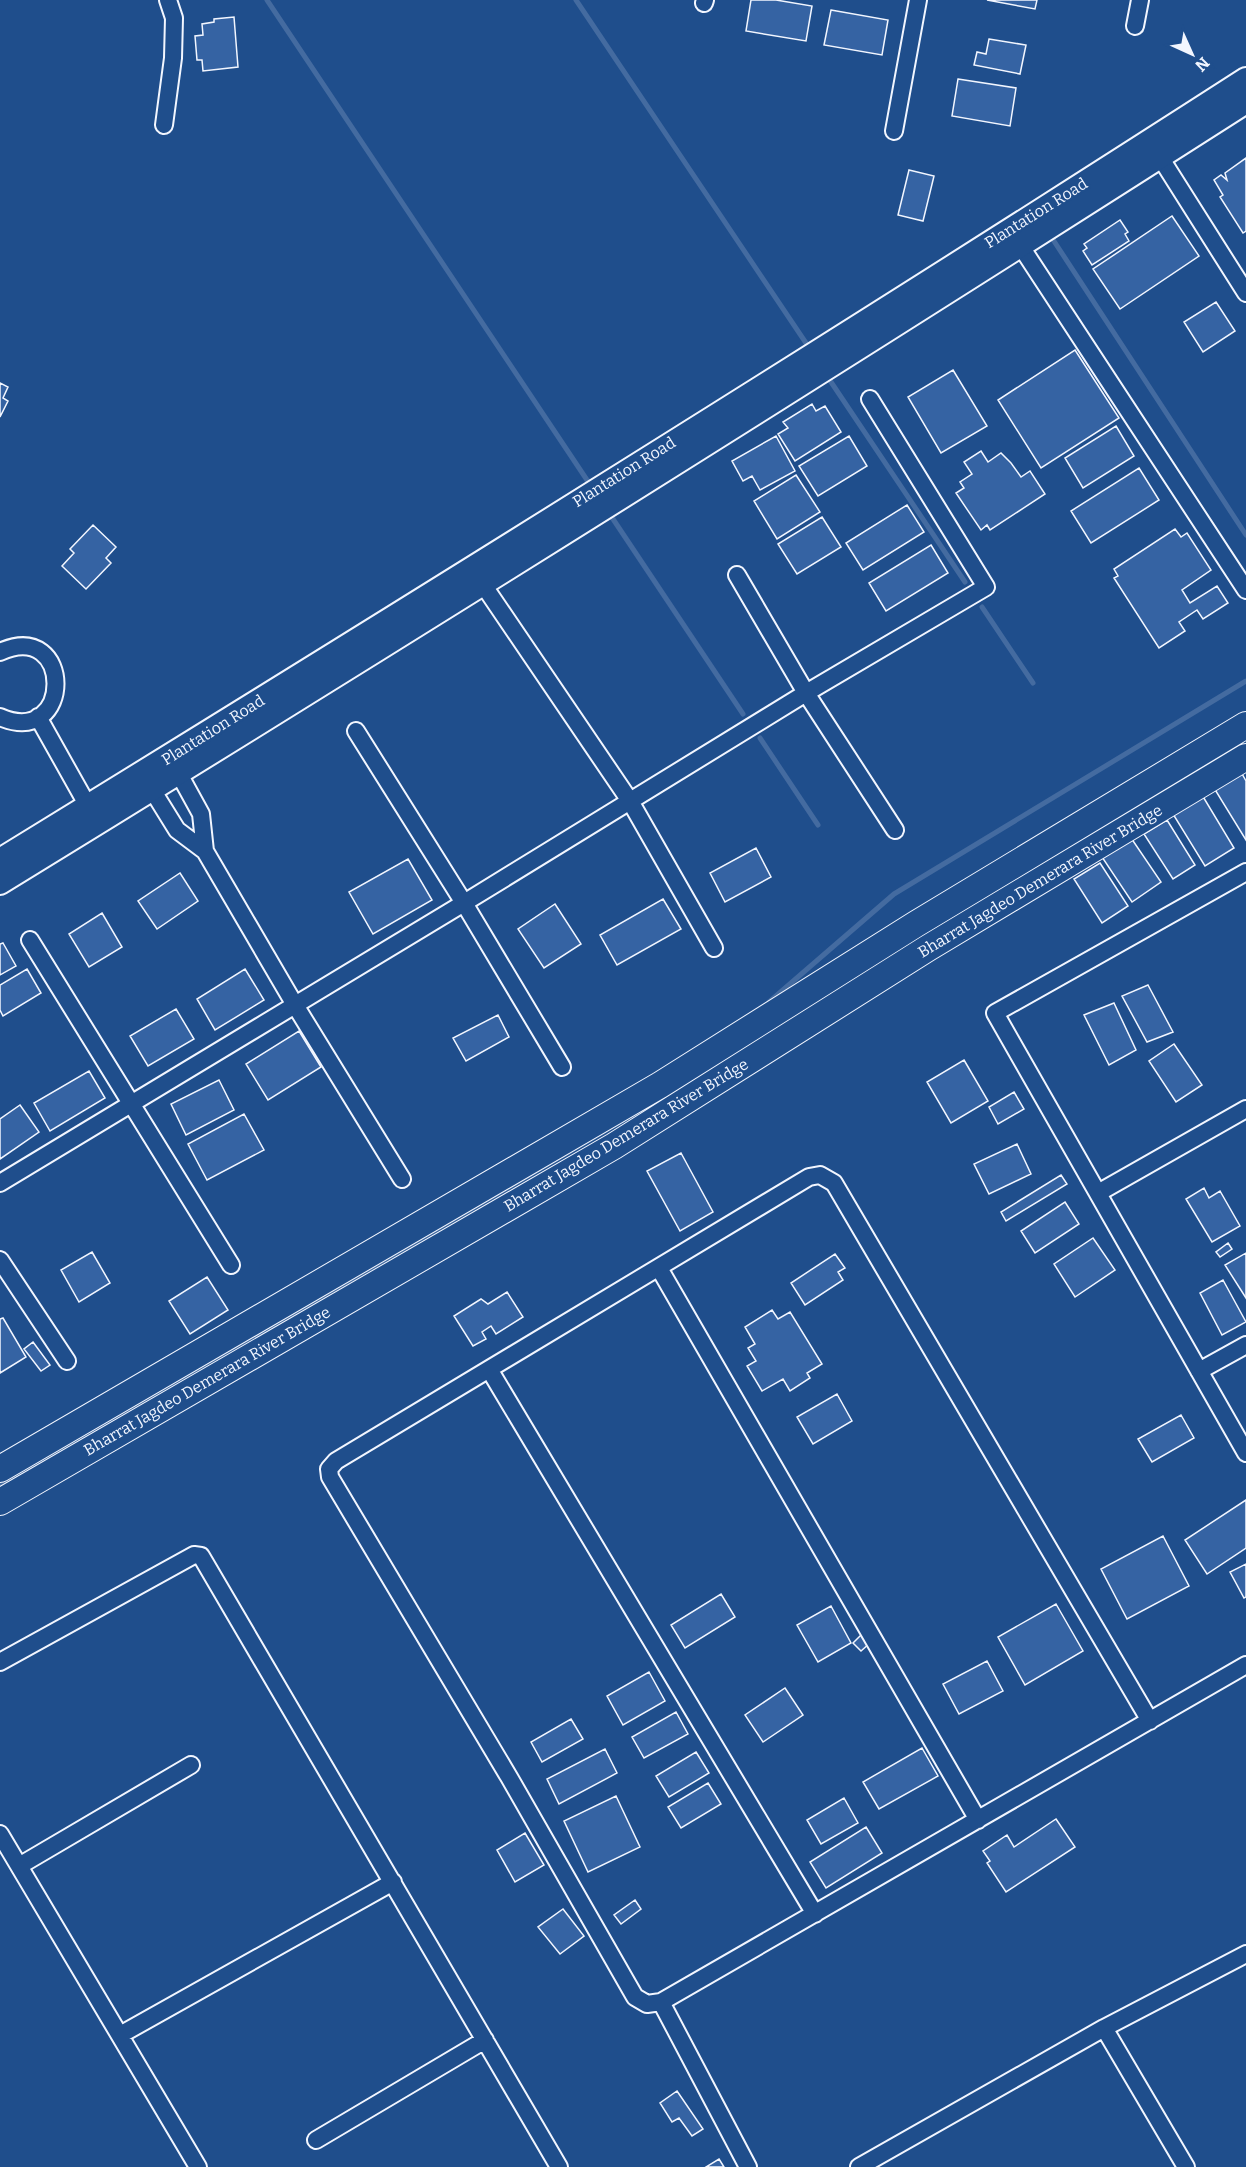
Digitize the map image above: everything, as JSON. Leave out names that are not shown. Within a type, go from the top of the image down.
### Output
[{"type":"main road","name":"Bharrat Jagdeo Demerara River Bridge","points":[[0,1469],[660,1085],[916,924],[1246,725]]},
{"type":"main road","name":"Bharrat Jagdeo Demerara River Bridge","points":[[0,1502],[614,1146],[928,948],[1246,758]]},
{"type":"street","points":[[164,125],[173,58],[174,18],[168,0]]},
{"type":"street","points":[[894,131],[918,0]]},
{"type":"street","points":[[1135,26],[1140,0]]},
{"type":"street","name":"Plantation Road","points":[[0,860],[93,814],[482,583],[1016,238],[1246,79]]},
{"type":"street","name":"Plantation Road","points":[[175,765],[1016,238],[1160,157],[1246,102]]},
{"type":"street","points":[[1160,157],[1246,293]]},
{"type":"street","points":[[1016,238],[1246,590]]},
{"type":"street","points":[[0,1183],[806,693],[986,587],[870,399]]},
{"type":"street","points":[[737,575],[806,693],[895,830]]},
{"type":"street","points":[[482,583],[630,801],[714,948]]},
{"type":"street","points":[[0,652],[9,648],[28,647],[38,651],[52,665],[57,684],[56,693],[46,711],[38,717],[19,722],[0,717]]},
{"type":"street","points":[[38,717],[93,814]]},
{"type":"street","points":[[356,731],[464,903],[562,1067]]},
{"type":"street","points":[[175,765],[201,814],[205,851]]},
{"type":"street","points":[[147,782],[177,830],[205,851],[295,1005],[402,1179]]},
{"type":"street","name":"Plantation Road","points":[[0,883],[93,814]]},
{"type":"street","points":[[1246,872],[995,1013],[1246,1453]]},
{"type":"street","points":[[30,940],[231,1265]]},
{"type":"street","points":[[1098,1193],[1246,1110]]},
{"type":"street","points":[[1150,1721],[834,1184],[820,1174],[809,1178],[489,1369],[336,1461],[329,1469],[330,1477],[509,1777],[635,1997],[647,2004],[661,2002],[815,1914],[1150,1721],[1246,1665]]},
{"type":"street","points":[[0,1260],[67,1361]]},
{"type":"street","points":[[658,1268],[978,1820]]},
{"type":"street","points":[[1200,1371],[1246,1345]]},
{"type":"street","points":[[489,1369],[815,1914]]},
{"type":"street","points":[[0,1662],[194,1555],[201,1556],[559,2167]]},
{"type":"street","points":[[19,1866],[191,1765]]},
{"type":"street","points":[[0,1834],[198,2167]]},
{"type":"street","points":[[120,2035],[393,1882]]},
{"type":"street","points":[[859,2167],[1104,2028],[1246,1954]]},
{"type":"street","points":[[661,2002],[748,2167]]},
{"type":"street","points":[[1104,2028],[1186,2167]]},
{"type":"street","points":[[316,2140],[485,2040]]},
{"type":"building","points":[[751,0],[776,0],[812,6],[806,41],[746,31]]},
{"type":"building","points":[[987,0],[1037,0],[1035,9]]},
{"type":"building","points":[[831,10],[888,20],[882,55],[824,45]]},
{"type":"building","points":[[234,17],[238,67],[203,71],[202,60],[197,60],[195,36],[203,35],[202,24],[214,22],[214,19]]},
{"type":"building","points":[[989,39],[1026,45],[1020,74],[974,65],[977,52],[986,54]]},
{"type":"building","points":[[958,79],[1016,88],[1010,126],[952,116]]},
{"type":"building","points":[[1246,158],[1246,231],[1243,233],[1220,197],[1223,195],[1214,180],[1221,175],[1227,180],[1225,173]]},
{"type":"building","points":[[909,170],[934,176],[923,221],[898,215]]},
{"type":"building","points":[[1172,216],[1199,256],[1120,309],[1093,269]]},
{"type":"building","points":[[1120,220],[1128,232],[1125,234],[1129,241],[1092,265],[1083,251],[1087,248],[1084,244]]},
{"type":"building","points":[[1216,302],[1235,331],[1203,352],[1184,322]]},
{"type":"building","points":[[1075,350],[1119,418],[1041,468],[998,400]]},
{"type":"building","points":[[953,370],[987,426],[941,453],[908,397]]},
{"type":"building","points":[[0,383],[8,387],[3,398],[8,401],[0,417]]},
{"type":"building","points":[[812,404],[816,411],[825,406],[841,432],[795,461],[778,434],[788,428],[783,422]]},
{"type":"building","points":[[1116,426],[1134,456],[1083,488],[1065,458]]},
{"type":"building","points":[[776,436],[795,471],[760,490],[752,476],[743,481],[732,461]]},
{"type":"building","points":[[849,436],[867,466],[818,496],[799,466]]},
{"type":"building","points":[[981,451],[988,462],[1001,453],[1021,477],[1030,471],[1045,494],[990,530],[987,525],[981,530],[956,493],[964,488],[960,482],[972,474],[964,462]]},
{"type":"building","points":[[1139,468],[1159,500],[1091,543],[1071,511]]},
{"type":"building","points":[[796,475],[820,512],[777,539],[754,501]]},
{"type":"building","points":[[907,505],[924,532],[863,570],[846,543]]},
{"type":"building","points":[[822,517],[841,547],[797,574],[778,544]]},
{"type":"building","points":[[93,525],[116,547],[106,558],[111,563],[86,589],[62,566],[74,553],[70,549]]},
{"type":"building","points":[[1175,529],[1181,537],[1187,533],[1211,570],[1182,590],[1190,603],[1217,586],[1228,603],[1203,619],[1197,610],[1179,622],[1185,631],[1159,648],[1114,578],[1118,576],[1114,569]]},
{"type":"building","points":[[931,545],[948,573],[886,611],[869,583]]},
{"type":"building","points":[[1187,770],[1234,848],[1205,866],[1157,788]]},
{"type":"building","points":[[1241,772],[1246,781],[1246,840],[1214,788]]},
{"type":"building","points":[[1167,820],[1195,865],[1173,879],[1144,834]]},
{"type":"building","points":[[1125,829],[1161,882],[1132,902],[1096,848]]},
{"type":"building","points":[[756,848],[771,877],[725,902],[710,873]]},
{"type":"building","points":[[408,859],[432,900],[373,934],[349,892]]},
{"type":"building","points":[[1100,863],[1128,906],[1102,923],[1074,879]]},
{"type":"building","points":[[180,873],[198,901],[157,929],[138,901]]},
{"type":"building","points":[[663,899],[681,929],[617,965],[600,935]]},
{"type":"building","points":[[555,904],[581,944],[544,968],[518,929]]},
{"type":"building","points":[[102,913],[122,947],[89,967],[69,934]]},
{"type":"building","points":[[3,943],[16,966],[0,975],[0,944]]},
{"type":"building","points":[[27,969],[41,993],[3,1016],[0,1010],[0,985]]},
{"type":"building","points":[[245,969],[264,1000],[215,1030],[197,999]]},
{"type":"building","points":[[1148,985],[1173,1032],[1147,1042],[1122,996]]},
{"type":"building","points":[[1114,1003],[1136,1050],[1109,1065],[1084,1015]]},
{"type":"building","points":[[176,1009],[194,1039],[148,1066],[130,1036]]},
{"type":"building","points":[[498,1015],[509,1037],[466,1061],[453,1038]]},
{"type":"building","points":[[299,1031],[321,1067],[268,1100],[246,1064]]},
{"type":"building","points":[[1174,1044],[1202,1085],[1176,1102],[1149,1061]]},
{"type":"building","points":[[964,1060],[988,1101],[951,1123],[927,1082]]},
{"type":"building","points":[[89,1071],[105,1098],[50,1131],[34,1103]]},
{"type":"building","points":[[219,1080],[234,1110],[186,1135],[171,1104]]},
{"type":"building","points":[[1014,1092],[1024,1109],[998,1124],[989,1107]]},
{"type":"building","points":[[20,1105],[39,1132],[0,1159],[0,1119]]},
{"type":"building","points":[[244,1114],[264,1150],[207,1180],[188,1144]]},
{"type":"building","points":[[1017,1144],[1031,1174],[989,1194],[974,1164]]},
{"type":"building","points":[[681,1153],[713,1212],[680,1231],[647,1171]]},
{"type":"building","points":[[1061,1175],[1067,1184],[1006,1221],[1001,1212]]},
{"type":"building","points":[[1204,1188],[1209,1198],[1220,1191],[1240,1226],[1212,1242],[1186,1199]]},
{"type":"building","points":[[1065,1202],[1079,1224],[1035,1253],[1021,1231]]},
{"type":"building","points":[[1093,1238],[1115,1270],[1075,1297],[1054,1264]]},
{"type":"building","points":[[1228,1243],[1232,1249],[1220,1257],[1216,1252]]},
{"type":"building","points":[[92,1252],[110,1283],[79,1302],[61,1270]]},
{"type":"building","points":[[1246,1253],[1246,1298],[1225,1265]]},
{"type":"building","points":[[835,1254],[845,1268],[838,1272],[843,1280],[805,1305],[791,1283]]},
{"type":"building","points":[[207,1277],[228,1310],[190,1334],[169,1301]]},
{"type":"building","points":[[1223,1280],[1246,1322],[1222,1335],[1200,1293]]},
{"type":"building","points":[[507,1292],[523,1317],[496,1334],[491,1326],[482,1332],[486,1339],[473,1346],[454,1316],[481,1299],[488,1304]]},
{"type":"building","points":[[772,1310],[778,1319],[790,1312],[822,1364],[807,1373],[810,1378],[790,1391],[783,1379],[762,1391],[747,1366],[756,1361],[748,1348],[755,1344],[745,1327]]},
{"type":"building","points":[[3,1318],[26,1357],[0,1373],[0,1319]]},
{"type":"building","points":[[33,1342],[50,1365],[41,1371],[24,1349]]},
{"type":"building","points":[[837,1394],[852,1421],[813,1444],[797,1417]]},
{"type":"building","points":[[1181,1415],[1194,1438],[1152,1462],[1138,1439]]},
{"type":"building","points":[[1246,1500],[1246,1548],[1207,1574],[1185,1540]]},
{"type":"building","points":[[1163,1536],[1189,1586],[1127,1619],[1101,1569]]},
{"type":"building","points":[[1246,1564],[1246,1597],[1244,1598],[1230,1572]]},
{"type":"building","points":[[721,1594],[735,1617],[685,1648],[671,1625]]},
{"type":"building","points":[[1056,1604],[1083,1651],[1025,1685],[998,1637]]},
{"type":"building","points":[[831,1606],[851,1643],[818,1662],[797,1625]]},
{"type":"building","points":[[862,1634],[870,1643],[861,1651],[853,1643]]},
{"type":"building","points":[[987,1661],[1003,1691],[959,1714],[943,1684]]},
{"type":"building","points":[[649,1672],[665,1701],[623,1725],[607,1696]]},
{"type":"building","points":[[785,1688],[803,1715],[763,1742],[745,1715]]},
{"type":"building","points":[[676,1712],[688,1734],[644,1758],[632,1737]]},
{"type":"building","points":[[571,1719],[583,1739],[542,1762],[531,1742]]},
{"type":"building","points":[[922,1748],[938,1776],[879,1809],[863,1782]]},
{"type":"building","points":[[605,1749],[617,1773],[559,1804],[547,1779]]},
{"type":"building","points":[[696,1752],[709,1773],[669,1797],[656,1776]]},
{"type":"building","points":[[708,1783],[721,1804],[681,1828],[668,1807]]},
{"type":"building","points":[[616,1796],[640,1847],[588,1872],[564,1821]]},
{"type":"building","points":[[844,1798],[858,1823],[821,1844],[807,1820]]},
{"type":"building","points":[[1056,1819],[1075,1847],[1006,1892],[987,1863],[990,1861],[983,1851],[1007,1835],[1014,1847]]},
{"type":"building","points":[[866,1827],[882,1853],[826,1888],[810,1862]]},
{"type":"building","points":[[525,1833],[544,1865],[515,1882],[497,1850]]},
{"type":"building","points":[[635,1900],[641,1909],[621,1924],[614,1915]]},
{"type":"building","points":[[563,1909],[584,1936],[560,1954],[538,1927]]},
{"type":"building","points":[[677,2091],[703,2129],[692,2136],[679,2118],[672,2122],[660,2103]]},
{"type":"building","points":[[719,2159],[724,2167],[706,2167]]},
{"type":"waterway","points":[[267,0],[591,486]]},
{"type":"waterway","points":[[576,0],[810,349]]},
{"type":"waterway","points":[[1050,235],[1246,535]]},
{"type":"waterway","points":[[827,376],[965,582]]},
{"type":"waterway","points":[[609,513],[743,714]]},
{"type":"waterway","points":[[982,607],[1033,683]]},
{"type":"waterway","points":[[769,1002],[894,894],[1246,681]]},
{"type":"waterway","points":[[760,738],[818,825]]},
{"type":"waterway","points":[[0,1485],[654,1102]]}]
